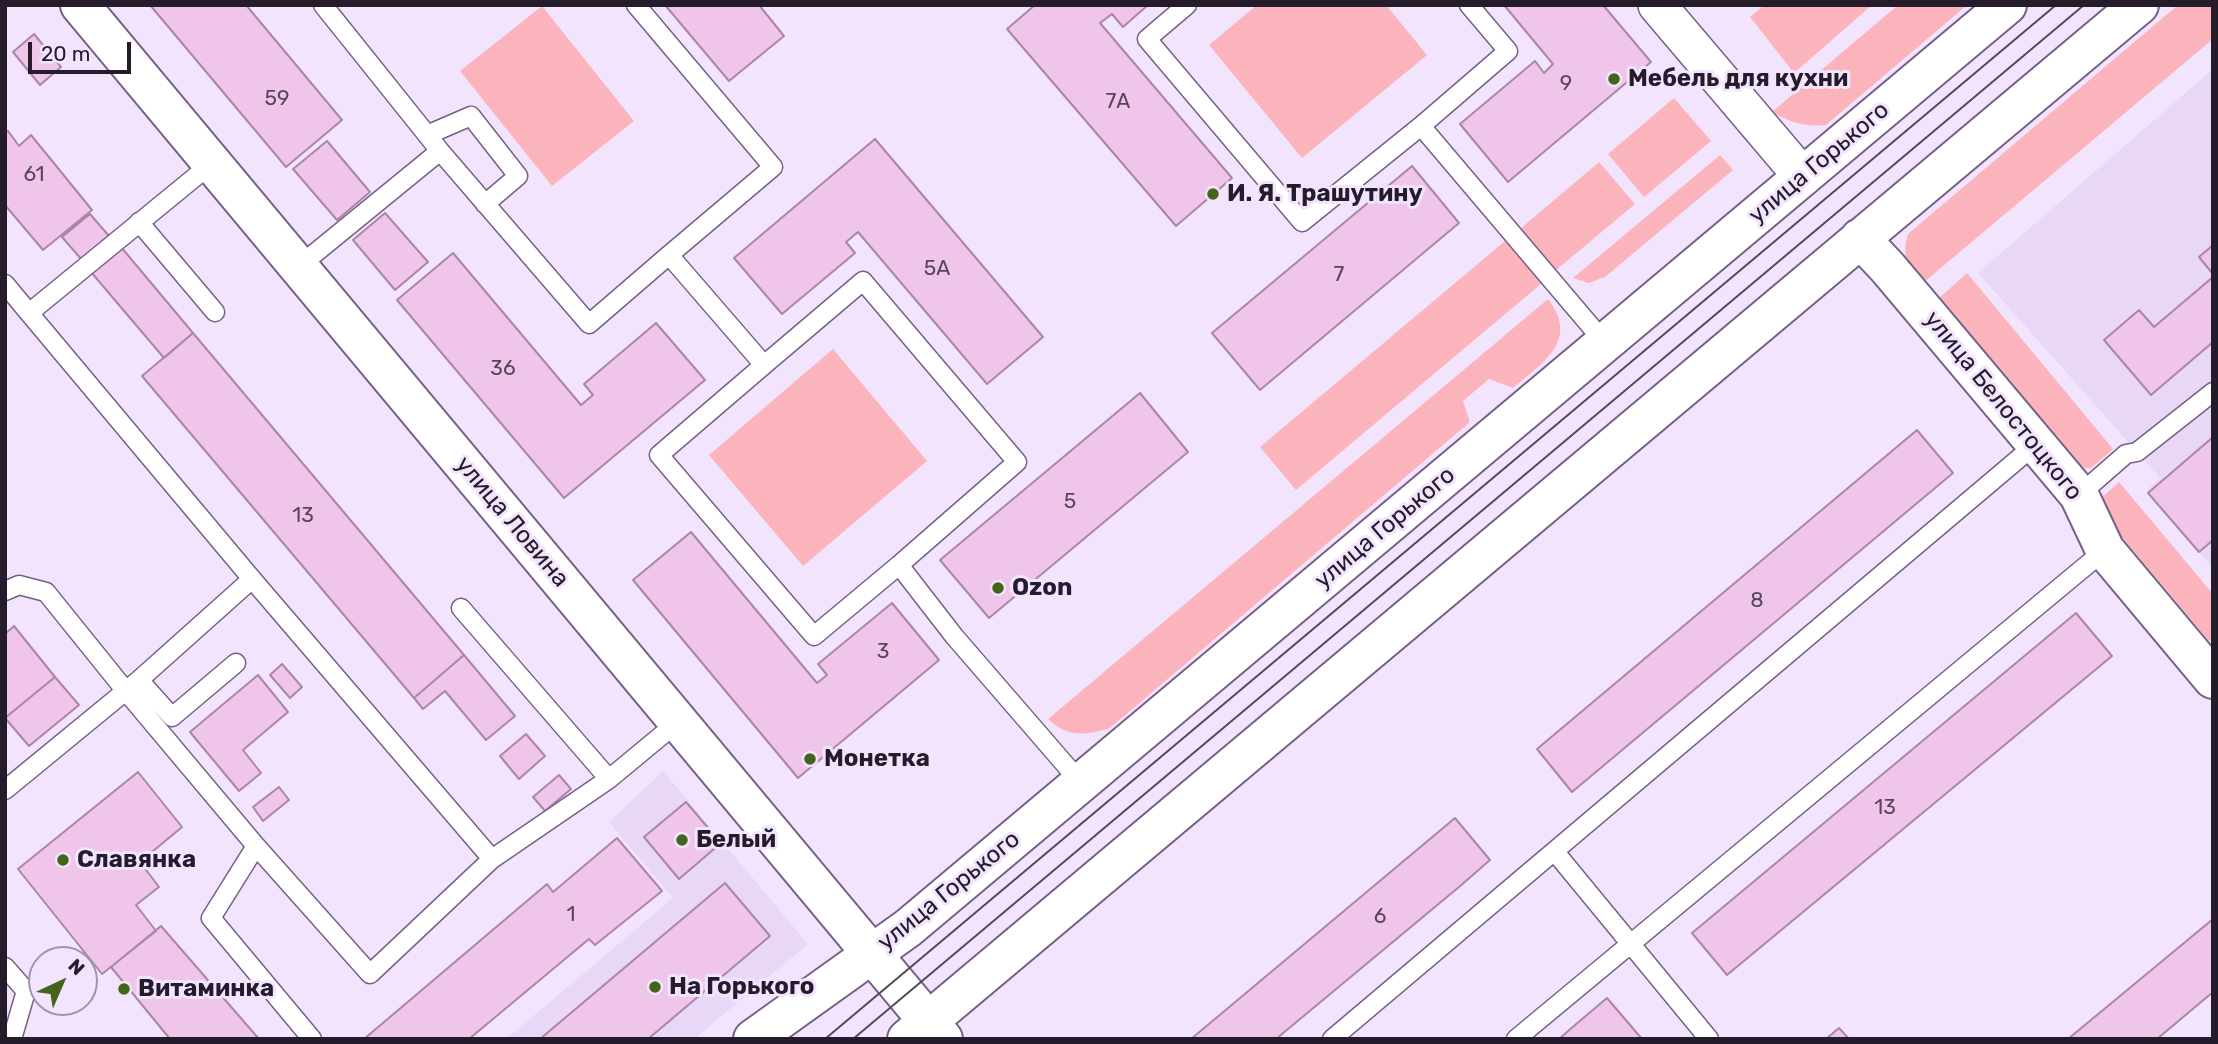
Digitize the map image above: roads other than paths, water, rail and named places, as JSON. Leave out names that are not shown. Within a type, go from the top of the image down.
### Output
[{"type":"main road","name":"улица Ловина","points":[[80,5],[873,953],[926,1033]]},
{"type":"main road","name":"улица Горького","points":[[753,1039],[908,928],[2007,5]]},
{"type":"main road","points":[[926,1033],[1860,238],[2139,5]]},
{"type":"main road","name":"улица Белостоцкого","points":[[1860,238],[2079,495],[2105,550],[2213,679]]},
{"type":"street","points":[[1657,5],[1803,177]]},
{"type":"lane","points":[[323,5],[440,151],[589,324],[773,167],[636,5]]},
{"type":"lane","points":[[1187,5],[1147,39],[1302,222],[1421,126],[1508,51],[1469,5]]},
{"type":"lane","points":[[427,135],[471,116],[519,176],[485,204]]},
{"type":"lane","points":[[1421,126],[1605,343]]},
{"type":"lane","points":[[298,267],[440,151]]},
{"type":"lane","points":[[29,313],[211,164]]},
{"type":"lane","points":[[139,222],[215,313]]},
{"type":"lane","points":[[669,255],[764,365]]},
{"type":"lane","points":[[863,281],[1017,462],[814,636],[659,455],[764,365],[863,281]]},
{"type":"lane","points":[[5,284],[252,579],[492,859]]},
{"type":"lane","points":[[2079,495],[2126,454],[2137,452],[2213,392]]},
{"type":"lane","points":[[1332,1039],[2036,444]]},
{"type":"lane","points":[[1516,1039],[2105,550]]},
{"type":"lane","points":[[900,565],[954,636],[1082,784]]},
{"type":"lane","points":[[5,790],[132,685],[252,579]]},
{"type":"lane","points":[[5,591],[19,585],[46,592],[132,685],[256,846],[370,974],[492,859],[609,779],[679,721]]},
{"type":"lane","points":[[461,608],[609,779]]},
{"type":"lane","points":[[132,685],[172,717],[236,663]]},
{"type":"lane","points":[[256,846],[211,918],[312,1039]]},
{"type":"lane","points":[[1555,852],[1709,1039]]},
{"type":"lane","points":[[5,967],[26,991],[12,1039]]},
{"type":"tram line","points":[[825,1039],[2056,5]]},
{"type":"tram line","points":[[853,1039],[2084,5]]},
{"type":"place","name":"Мебель для кухни","points":[[1614,79]]},
{"type":"place","name":"И. Я. Трашутину","points":[[1213,194]]},
{"type":"place","name":"Ozon","points":[[998,588]]},
{"type":"place","name":"Монетка","points":[[810,759]]},
{"type":"place","name":"Белый","points":[[682,840]]},
{"type":"place","name":"Славянка","points":[[63,860]]},
{"type":"place","name":"На Горького","points":[[655,987]]},
{"type":"place","name":"Витаминка","points":[[124,989]]}]
